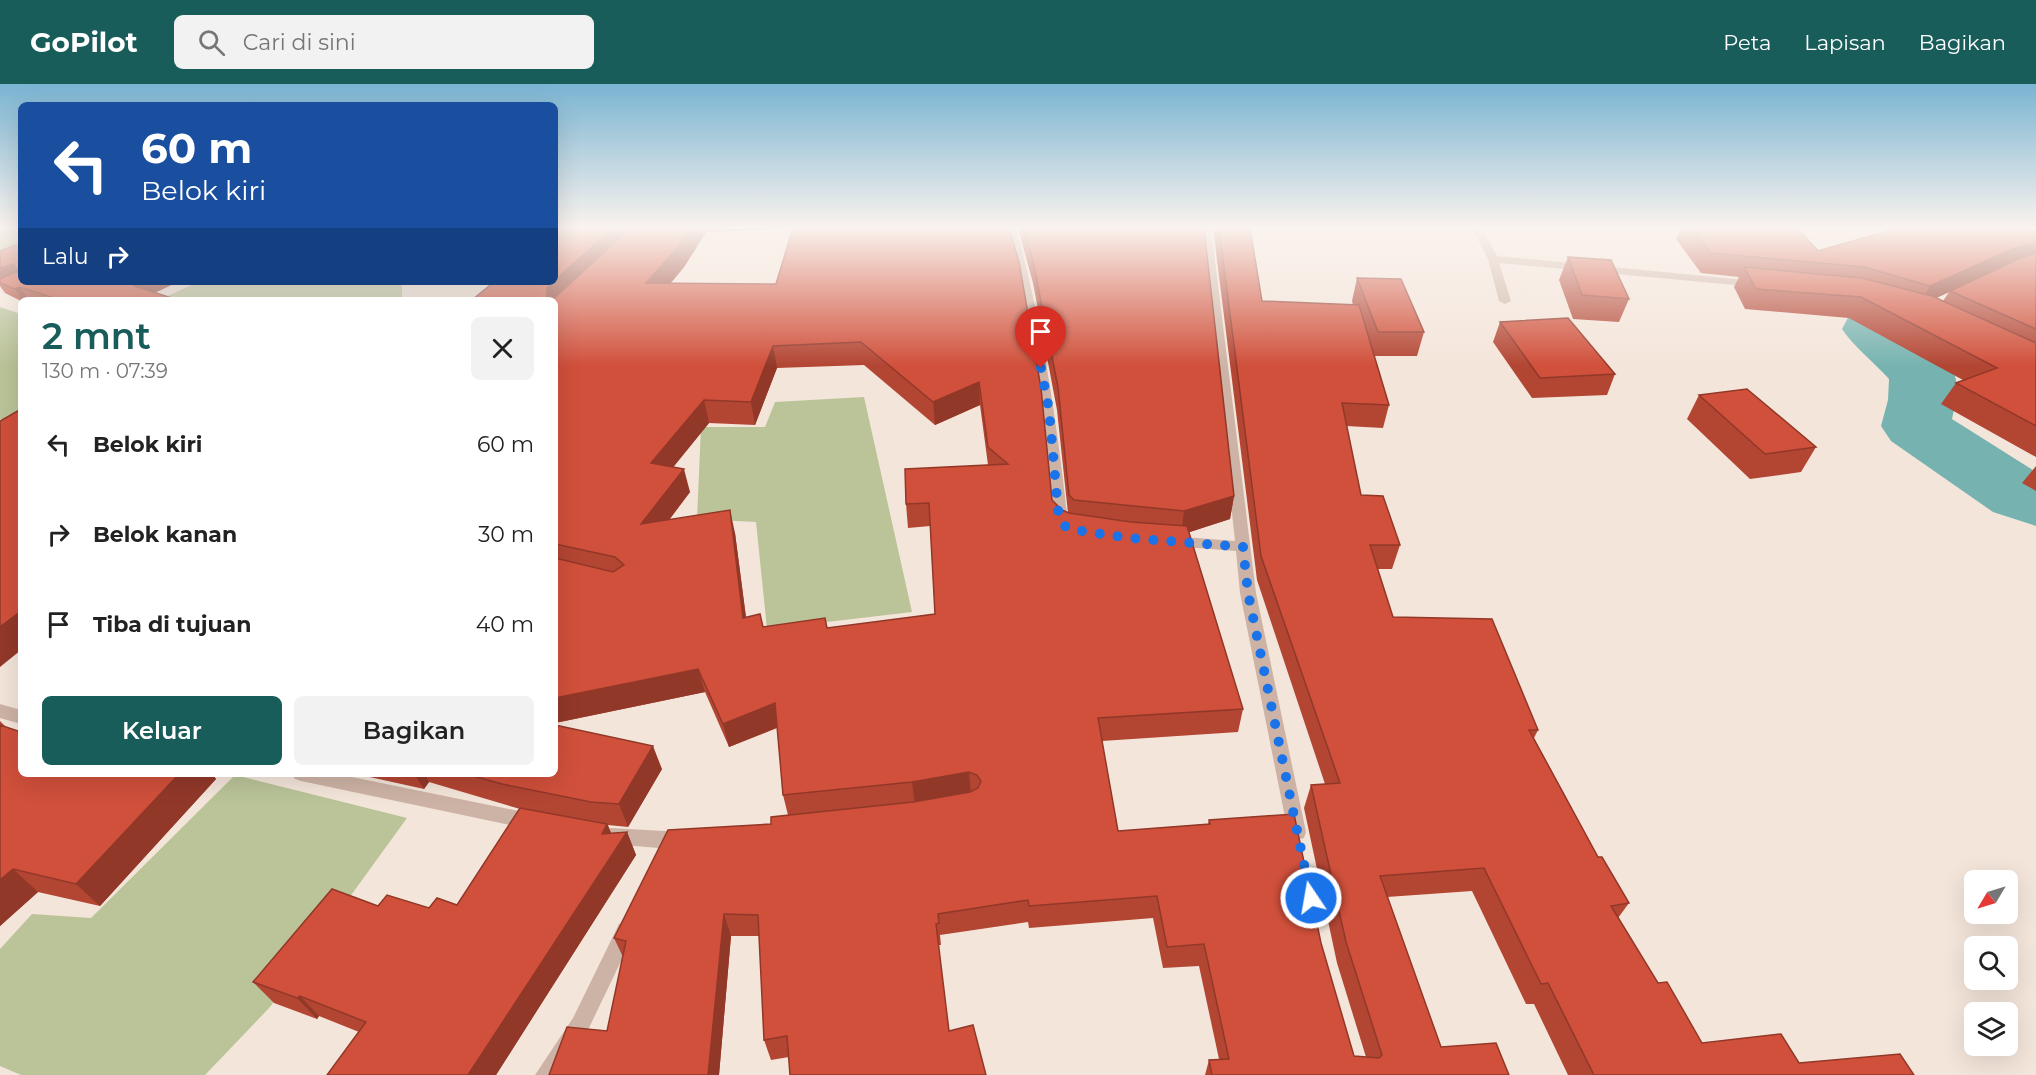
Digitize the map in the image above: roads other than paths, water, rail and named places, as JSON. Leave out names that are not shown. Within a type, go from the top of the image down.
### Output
[{"type":"street","points":[[1024,274],[1049,410],[1059,520],[1068,529],[1075,530]]},
{"type":"street","points":[[1211,274],[1248,593],[1300,847]]},
{"type":"street","points":[[1497,274],[1505,301]]},
{"type":"street","points":[[1652,274],[1764,285]]},
{"type":"street","points":[[1152,539],[1243,547]]},
{"type":"street","points":[[0,711],[18,716]]},
{"type":"street","points":[[316,777],[554,826]]},
{"type":"street","points":[[589,833],[670,841],[705,837]]},
{"type":"street","points":[[660,862],[670,841]]},
{"type":"street","points":[[546,1075],[580,1025],[635,913]]},
{"type":"waterway","points":[[1869,277],[1882,312],[1873,329],[1889,341],[1922,376],[1922,400],[1916,426],[2019,495],[2036,502]]}]
